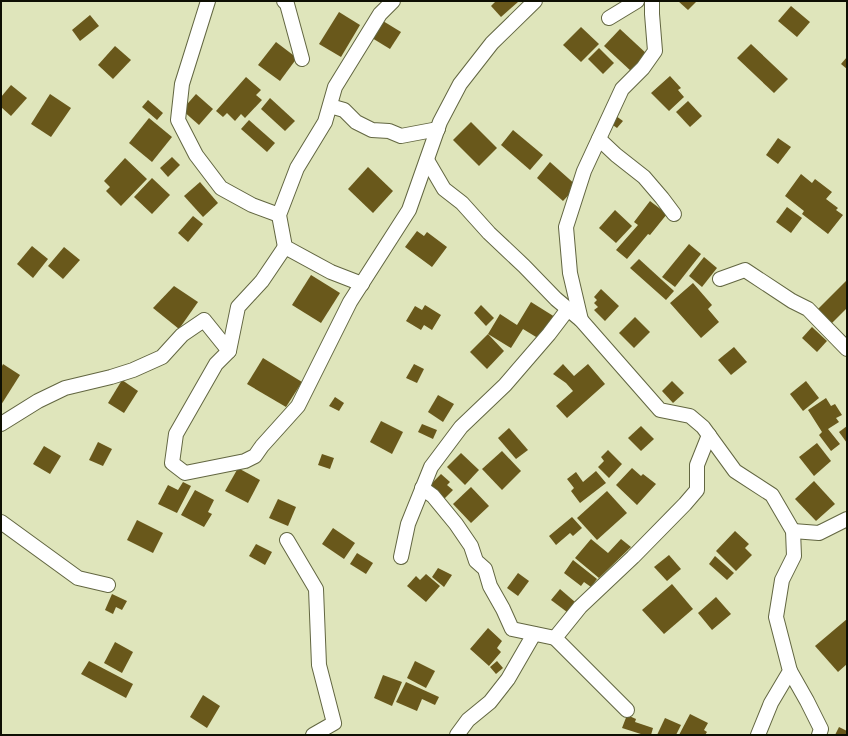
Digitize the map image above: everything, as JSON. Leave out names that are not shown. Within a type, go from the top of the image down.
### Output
[{"type":"street","points":[[208,1],[182,84],[178,120],[196,155],[221,188],[252,205],[279,215]]},
{"type":"street","points":[[284,1],[287,4],[302,58]]},
{"type":"street","points":[[393,1],[380,14],[335,87],[325,122],[297,168],[279,215],[284,247],[262,281],[238,307],[229,351],[216,364],[176,434],[172,464],[185,473],[245,460],[255,456],[262,446],[298,406],[350,302],[409,210],[438,129],[460,84],[492,43],[534,1]]},
{"type":"street","points":[[608,18],[637,1]]},
{"type":"street","points":[[581,320],[570,273],[566,227],[584,170],[622,89],[643,68],[655,51],[652,1]]},
{"type":"street","points":[[330,106],[344,110],[356,122],[372,130],[389,131],[401,136],[438,129]]},
{"type":"street","points":[[599,139],[616,155],[644,177],[674,214]]},
{"type":"street","points":[[427,160],[444,189],[462,203],[490,233],[581,320],[660,410],[690,416],[709,434],[735,471],[772,495],[793,530],[794,556],[782,580],[776,617],[790,672],[821,729],[819,735]]},
{"type":"street","points":[[284,247],[331,272],[362,284]]},
{"type":"street","points":[[720,280],[745,270],[792,301],[808,309],[847,348]]},
{"type":"street","points":[[401,558],[408,524],[431,467],[461,427],[505,385],[549,334],[568,309]]},
{"type":"street","points":[[1,424],[38,401],[65,388],[133,370],[162,357],[182,335],[204,320],[229,351]]},
{"type":"street","points":[[556,638],[580,606],[633,557],[697,490],[697,465],[709,434]]},
{"type":"street","points":[[422,488],[433,496],[456,524],[471,546],[476,561],[485,569],[490,586],[503,609],[512,630],[556,638],[628,710]]},
{"type":"street","points":[[793,530],[819,533],[847,519]]},
{"type":"street","points":[[1,522],[78,578],[108,585]]},
{"type":"street","points":[[287,540],[316,589],[319,665],[334,723],[312,735]]},
{"type":"street","points":[[457,735],[468,720],[490,702],[508,679],[534,634]]},
{"type":"street","points":[[758,735],[771,703],[790,672]]},
{"type":"building","points":[[496,1],[518,2],[501,17],[491,6]]},
{"type":"building","points":[[678,1],[697,1],[688,10]]},
{"type":"building","points":[[791,6],[810,22],[797,37],[778,21]]},
{"type":"building","points":[[339,12],[360,25],[341,57],[319,44]]},
{"type":"building","points":[[90,15],[99,26],[80,41],[72,30]]},
{"type":"building","points":[[383,21],[401,32],[390,49],[372,38]]},
{"type":"building","points":[[581,27],[599,44],[581,62],[563,45]]},
{"type":"building","points":[[620,29],[648,55],[632,72],[604,46]]},
{"type":"building","points":[[276,42],[297,58],[280,81],[258,65]]},
{"type":"building","points":[[751,44],[788,79],[774,93],[737,58]]},
{"type":"building","points":[[115,46],[131,60],[113,79],[98,65]]},
{"type":"building","points":[[599,48],[614,63],[603,74],[588,59]]},
{"type":"building","points":[[847,57],[847,69],[841,64]]},
{"type":"building","points":[[670,76],[681,88],[678,90],[684,97],[669,111],[651,93]]},
{"type":"building","points":[[246,77],[261,90],[256,95],[262,100],[245,118],[241,114],[235,121],[227,113],[223,117],[216,111]]},
{"type":"building","points":[[11,85],[27,98],[11,116],[1,107],[1,97]]},
{"type":"building","points":[[50,94],[71,108],[51,137],[31,124]]},
{"type":"building","points":[[196,94],[213,109],[199,125],[182,110]]},
{"type":"building","points":[[270,98],[295,121],[285,131],[261,109]]},
{"type":"building","points":[[148,100],[163,113],[157,120],[142,107]]},
{"type":"building","points":[[688,101],[702,116],[690,127],[676,112]]},
{"type":"building","points":[[616,116],[623,121],[617,128],[610,123]]},
{"type":"building","points":[[149,118],[172,137],[152,162],[129,143]]},
{"type":"building","points":[[249,120],[275,143],[267,152],[241,129]]},
{"type":"building","points":[[471,122],[497,148],[479,166],[453,140]]},
{"type":"building","points":[[513,130],[543,155],[530,170],[501,145]]},
{"type":"building","points":[[778,138],[791,147],[778,164],[766,155]]},
{"type":"building","points":[[172,157],[180,165],[168,177],[160,168]]},
{"type":"building","points":[[125,158],[147,179],[121,206],[106,191],[110,187],[104,181]]},
{"type":"building","points":[[550,162],[577,186],[563,201],[537,178]]},
{"type":"building","points":[[368,167],[393,191],[373,213],[348,189]]},
{"type":"building","points":[[801,174],[812,183],[815,179],[832,192],[826,199],[838,208],[836,210],[843,215],[828,234],[802,214],[804,211],[785,196]]},
{"type":"building","points":[[152,178],[170,195],[152,214],[134,197]]},
{"type":"building","points":[[200,182],[218,203],[203,217],[184,196]]},
{"type":"building","points":[[650,201],[667,214],[650,235],[648,234],[627,259],[616,250],[638,225],[634,222]]},
{"type":"building","points":[[787,207],[802,218],[791,233],[776,222]]},
{"type":"building","points":[[615,210],[632,226],[616,243],[599,228]]},
{"type":"building","points":[[193,216],[203,224],[188,242],[178,233]]},
{"type":"building","points":[[417,231],[424,236],[427,232],[447,247],[432,267],[405,247]]},
{"type":"building","points":[[689,244],[701,254],[675,287],[662,277]]},
{"type":"building","points":[[32,246],[48,259],[33,278],[17,264]]},
{"type":"building","points":[[64,247],[80,260],[63,279],[48,266]]},
{"type":"building","points":[[704,257],[717,268],[702,287],[689,276]]},
{"type":"building","points":[[639,259],[674,291],[666,300],[630,268]]},
{"type":"building","points":[[311,275],[340,293],[321,323],[292,305]]},
{"type":"building","points":[[847,280],[847,308],[832,323],[818,309]]},
{"type":"building","points":[[693,283],[712,305],[708,309],[719,322],[701,338],[670,303]]},
{"type":"building","points":[[174,286],[198,302],[179,329],[153,308]]},
{"type":"building","points":[[601,289],[619,306],[605,321],[594,310],[598,307],[594,303],[597,300],[594,297]]},
{"type":"building","points":[[531,302],[555,317],[541,340],[523,329],[511,348],[488,334],[500,314],[517,325]]},
{"type":"building","points":[[425,305],[441,315],[432,330],[424,325],[421,330],[406,321],[415,306],[422,310]]},
{"type":"building","points":[[481,305],[494,318],[486,326],[474,313]]},
{"type":"building","points":[[635,317],[650,332],[634,348],[619,333]]},
{"type":"building","points":[[812,327],[827,341],[817,352],[802,338]]},
{"type":"building","points":[[488,334],[504,351],[487,369],[470,352]]},
{"type":"building","points":[[734,347],[747,362],[731,375],[718,360]]},
{"type":"building","points":[[263,358],[302,382],[286,407],[247,384]]},
{"type":"building","points":[[3,364],[20,375],[1,405],[1,368]]},
{"type":"building","points":[[414,364],[424,369],[417,383],[406,378]]},
{"type":"building","points":[[563,364],[574,376],[588,364],[605,384],[567,418],[556,406],[573,391],[566,383],[553,374]]},
{"type":"building","points":[[122,380],[138,391],[124,413],[108,403]]},
{"type":"building","points":[[672,381],[684,393],[673,403],[662,391]]},
{"type":"building","points":[[806,381],[819,398],[803,411],[790,394]]},
{"type":"building","points":[[438,395],[454,404],[443,422],[428,412]]},
{"type":"building","points":[[335,397],[344,403],[339,411],[329,406]]},
{"type":"building","points":[[826,398],[831,406],[835,404],[842,415],[836,418],[839,422],[828,429],[840,444],[831,451],[819,435],[822,432],[808,410]]},
{"type":"building","points":[[381,421],[403,432],[392,454],[370,442]]},
{"type":"building","points":[[422,424],[437,430],[433,439],[418,432]]},
{"type":"building","points":[[641,426],[654,439],[641,451],[628,438]]},
{"type":"building","points":[[847,426],[847,443],[839,432]]},
{"type":"building","points":[[509,428],[528,450],[516,459],[498,438]]},
{"type":"building","points":[[98,442],[112,449],[103,466],[89,460]]},
{"type":"building","points":[[817,443],[831,461],[814,476],[799,457]]},
{"type":"building","points":[[44,446],[61,456],[50,474],[33,464]]},
{"type":"building","points":[[608,450],[622,464],[609,478],[598,467],[604,461],[601,457]]},
{"type":"building","points":[[502,451],[521,471],[502,490],[482,469]]},
{"type":"building","points":[[461,453],[479,470],[465,485],[447,467]]},
{"type":"building","points":[[322,454],[334,458],[330,469],[318,465]]},
{"type":"building","points":[[238,468],[260,480],[248,503],[225,491]]},
{"type":"building","points":[[632,468],[641,476],[643,474],[656,484],[637,505],[616,485]]},
{"type":"building","points":[[596,471],[606,483],[580,503],[571,491],[574,488],[567,479],[576,472],[583,482]]},
{"type":"building","points":[[441,474],[450,482],[447,485],[453,490],[444,499],[429,486]]},
{"type":"building","points":[[814,481],[835,504],[816,521],[795,499]]},
{"type":"building","points":[[183,482],[191,486],[177,513],[158,504],[168,485],[178,490]]},
{"type":"building","points":[[471,487],[489,506],[471,523],[453,504]]},
{"type":"building","points":[[195,490],[214,500],[208,512],[212,514],[204,527],[181,515]]},
{"type":"building","points":[[607,491],[627,513],[597,540],[577,518]]},
{"type":"building","points":[[278,499],[296,507],[288,526],[269,518]]},
{"type":"building","points":[[572,517],[582,528],[573,536],[570,533],[556,545],[549,536]]},
{"type":"building","points":[[137,520],[163,533],[153,553],[127,540]]},
{"type":"building","points":[[333,528],[355,543],[344,559],[322,544]]},
{"type":"building","points":[[735,531],[749,544],[745,548],[752,555],[736,571],[716,551]]},
{"type":"building","points":[[591,539],[608,553],[621,539],[631,547],[599,578],[575,558]]},
{"type":"building","points":[[256,544],[272,552],[265,565],[249,556]]},
{"type":"building","points":[[357,553],[373,563],[366,574],[350,564]]},
{"type":"building","points":[[669,555],[681,569],[667,581],[654,567]]},
{"type":"building","points":[[715,556],[734,573],[727,580],[709,564]]},
{"type":"building","points":[[573,560],[597,579],[591,587],[584,582],[581,586],[564,573]]},
{"type":"building","points":[[438,568],[452,575],[444,587],[432,577]]},
{"type":"building","points":[[518,573],[529,581],[518,596],[507,588]]},
{"type":"building","points":[[426,574],[440,586],[426,602],[407,586],[416,576],[420,580]]},
{"type":"building","points":[[672,584],[693,609],[664,634],[642,610]]},
{"type":"building","points":[[560,589],[575,602],[567,612],[551,600]]},
{"type":"building","points":[[112,594],[127,601],[122,610],[116,607],[113,614],[105,610]]},
{"type":"building","points":[[716,597],[731,614],[712,630],[698,613]]},
{"type":"building","points":[[847,619],[847,664],[838,672],[815,646]]},
{"type":"building","points":[[488,628],[502,641],[497,648],[501,652],[489,666],[470,649]]},
{"type":"building","points":[[115,642],[133,652],[122,673],[104,663]]},
{"type":"building","points":[[89,661],[133,684],[126,698],[81,674]]},
{"type":"building","points":[[415,661],[435,671],[426,688],[407,678]]},
{"type":"building","points":[[497,661],[503,668],[496,674],[490,667]]},
{"type":"building","points":[[383,675],[402,682],[392,706],[374,698]]},
{"type":"building","points":[[406,682],[439,697],[435,705],[422,699],[417,711],[396,702]]},
{"type":"building","points":[[203,695],[220,706],[207,728],[190,717]]},
{"type":"building","points":[[690,714],[708,723],[704,730],[707,732],[705,735],[679,735]]},
{"type":"building","points":[[627,715],[636,719],[635,722],[653,728],[651,735],[644,735],[622,728]]},
{"type":"building","points":[[665,718],[681,725],[676,735],[657,735]]},
{"type":"building","points":[[839,727],[847,731],[847,735],[835,735]]}]
